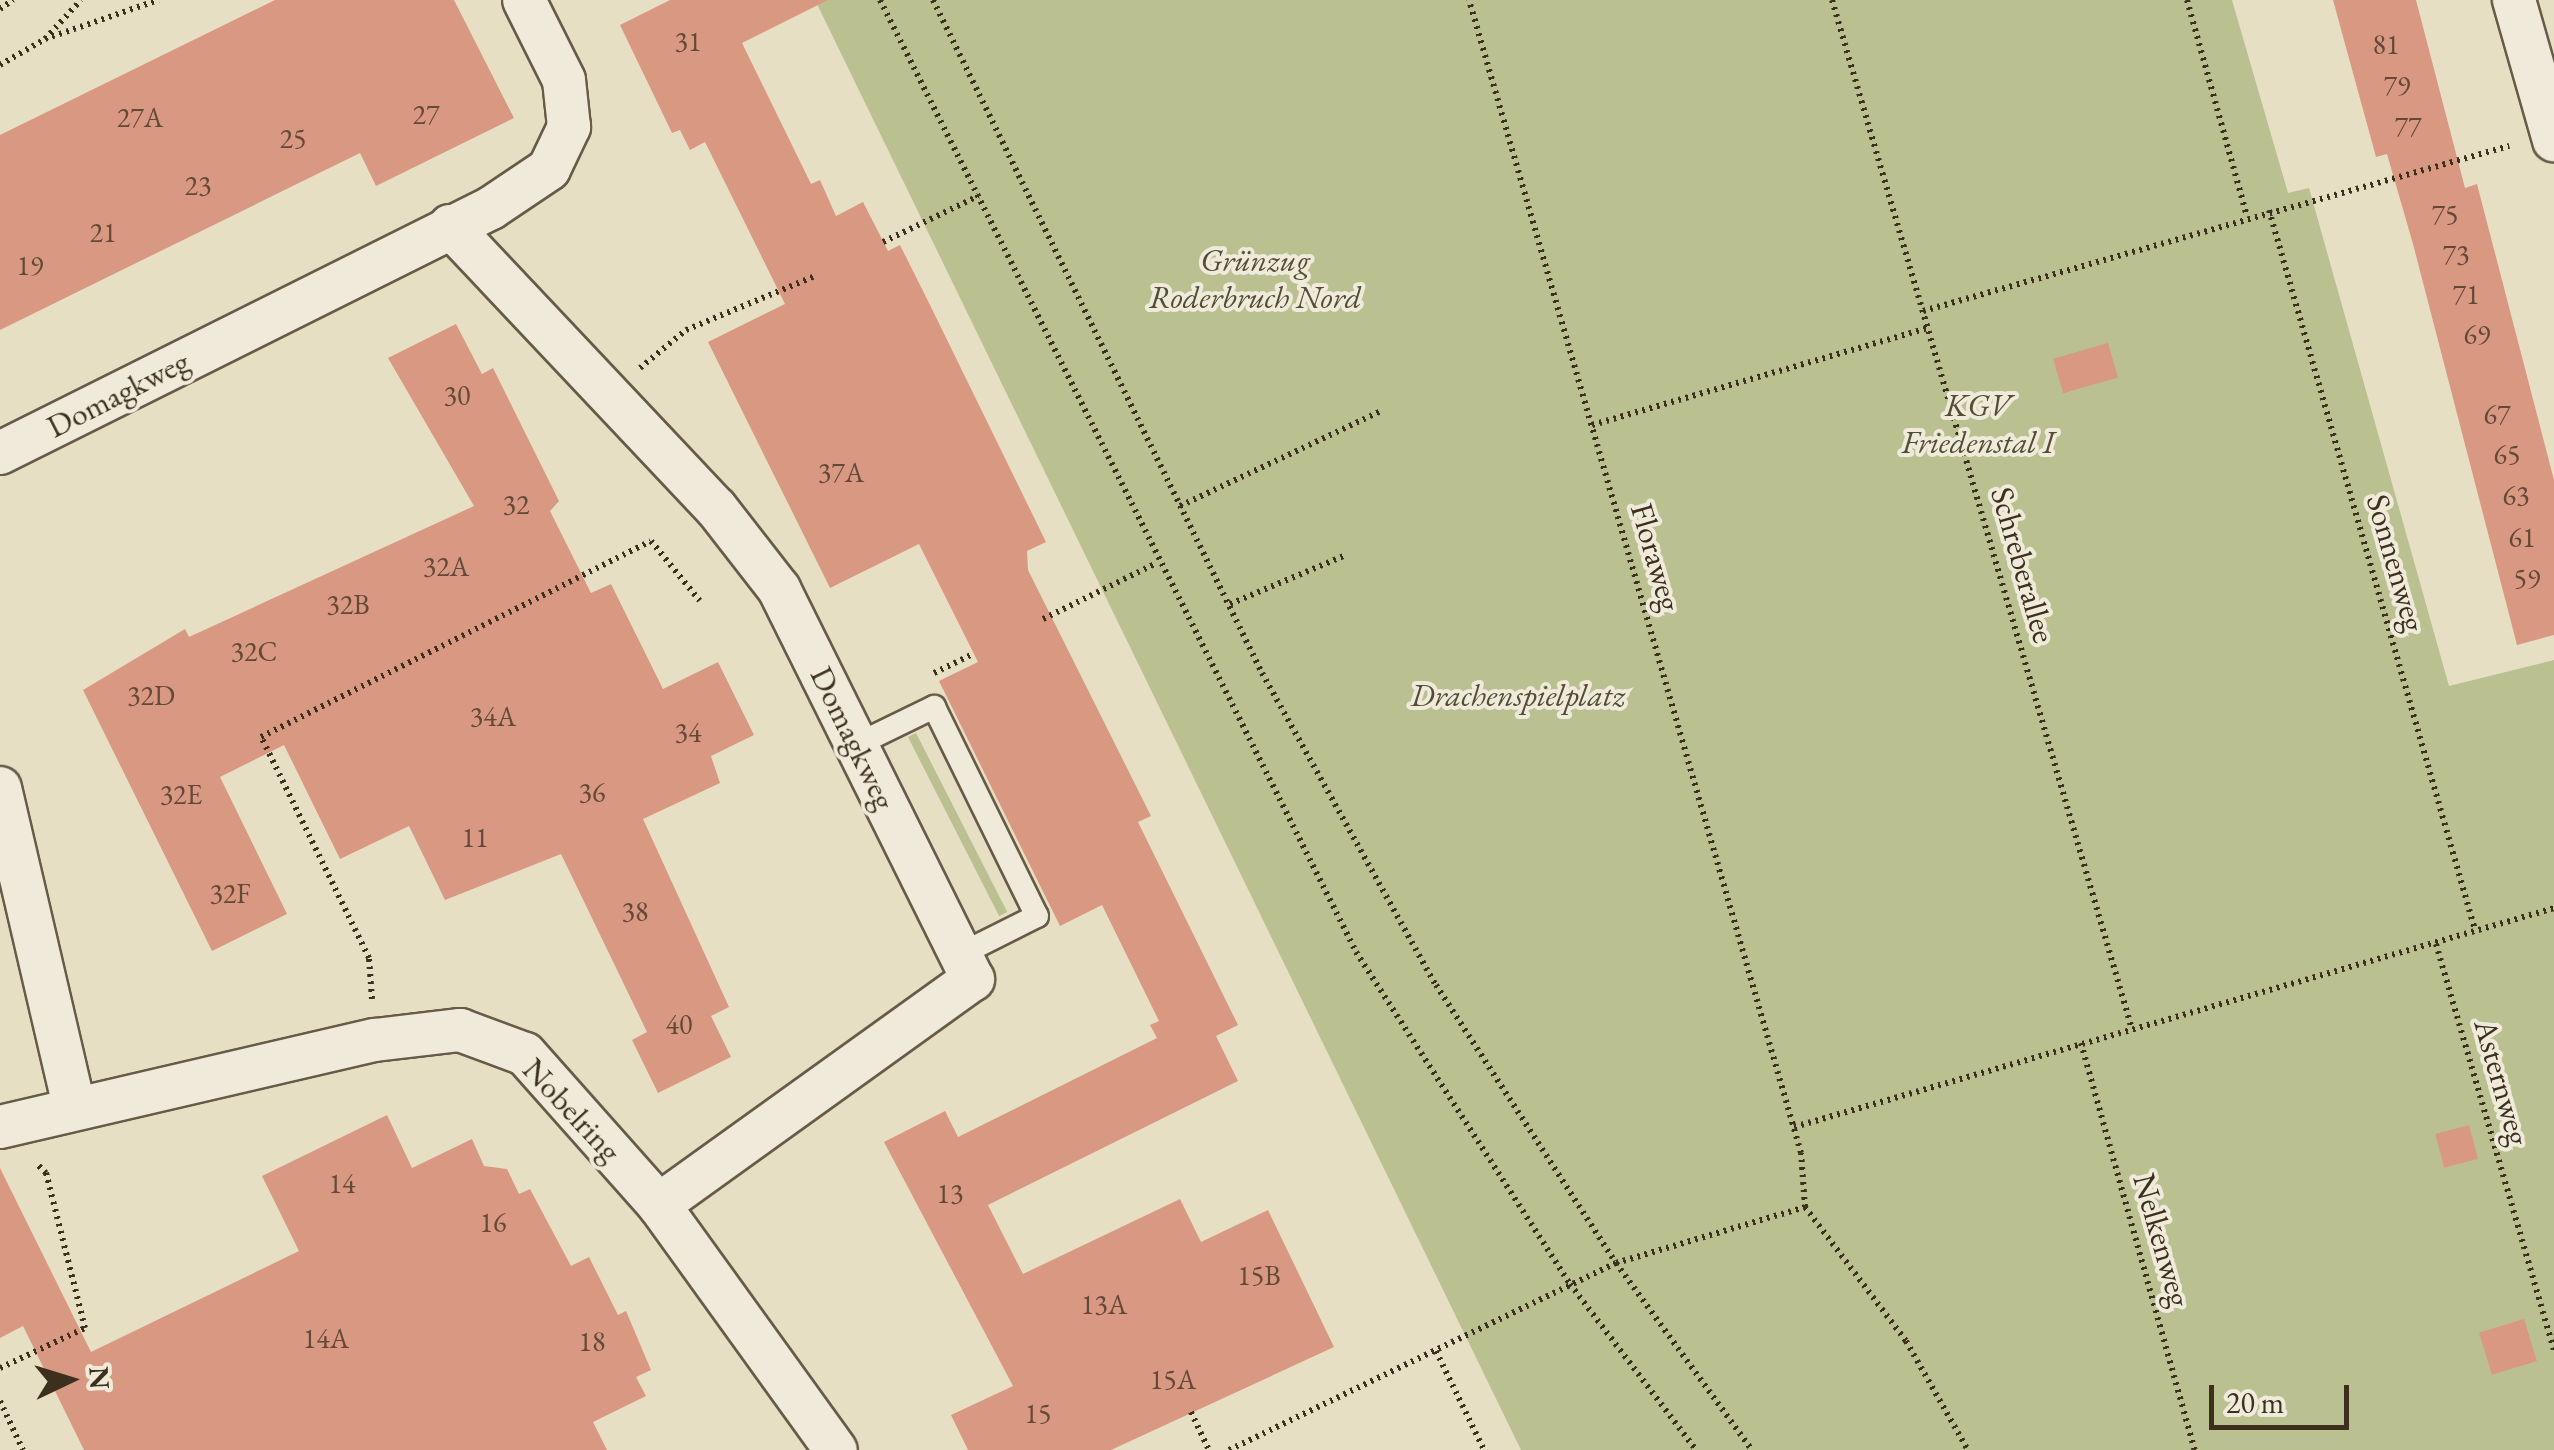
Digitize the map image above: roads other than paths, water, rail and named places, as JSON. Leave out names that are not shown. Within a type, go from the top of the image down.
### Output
[{"type":"street","name":"Domagkweg","points":[[0,453],[450,226],[549,169],[569,128],[564,80],[524,0]]},
{"type":"street","points":[[2514,0],[2553,137]]},
{"type":"street","name":"Domagkweg","points":[[450,226],[608,394],[779,590],[961,954]]},
{"type":"street","points":[[0,788],[74,1106]]},
{"type":"street","points":[[658,1204],[974,980],[961,954]]},
{"type":"street","name":"Nobelring","points":[[11,1124],[74,1106],[375,1040],[460,1030],[525,1054],[658,1204],[836,1450]]},
{"type":"lane","points":[[856,745],[934,707],[1037,916],[961,954]]},
{"type":"park label","name":"Grünzug Roderbruch Nord","points":[[1255,280]]},
{"type":"park label","name":"KGV Friedenstal I","points":[[1978,424]]},
{"type":"park label","name":"Drachenspielplatz","points":[[1518,695]]}]
